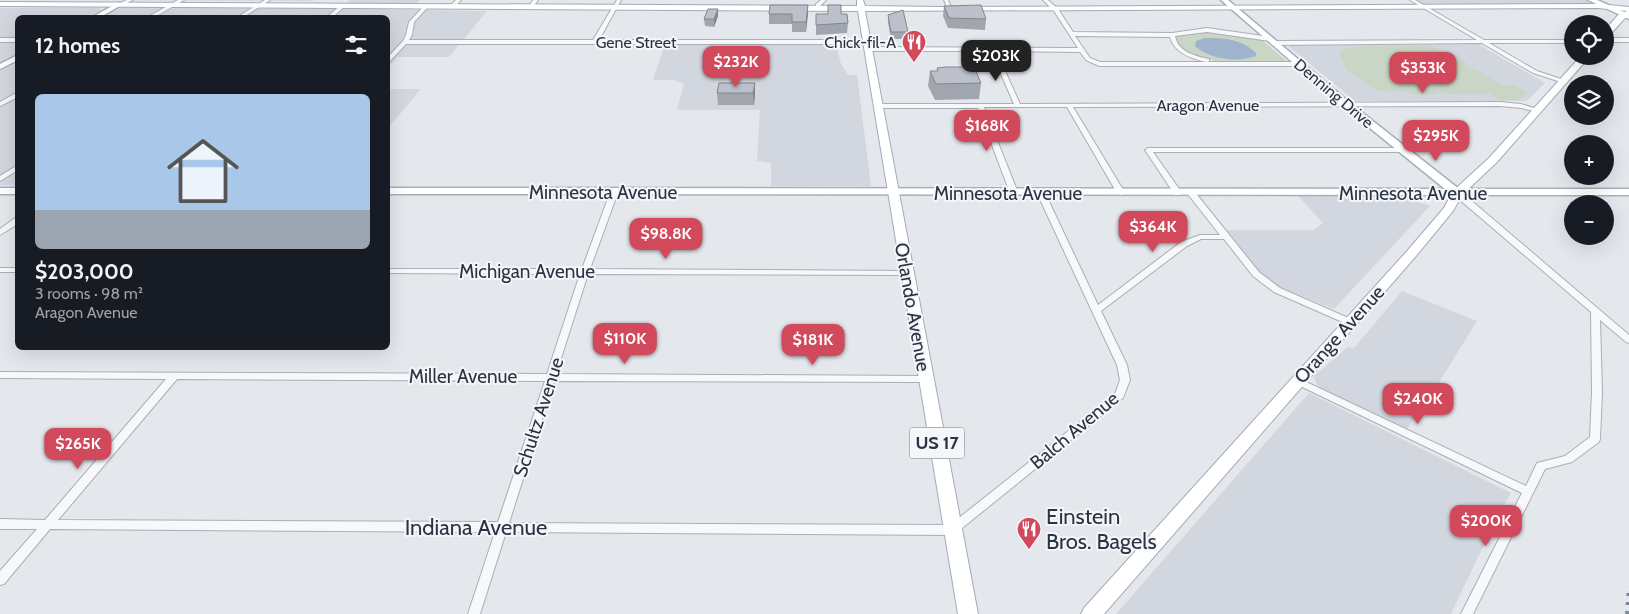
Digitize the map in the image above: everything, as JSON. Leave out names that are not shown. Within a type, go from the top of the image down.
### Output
[{"type":"main road","points":[[0,4],[453,6],[534,3],[861,5],[984,8],[1629,5]]},
{"type":"main road","points":[[619,4],[821,3],[861,5],[947,3],[984,8]]},
{"type":"main road","name":"Orlando Avenue","points":[[861,5],[925,379],[968,614]]},
{"type":"main road","points":[[1604,6],[1628,14],[1614,27]]},
{"type":"main road","name":"Orange Avenue","points":[[1569,75],[1578,65]]},
{"type":"main road","name":"Orange Avenue","points":[[1091,614],[1449,209],[1457,193],[1493,160],[1564,81]]},
{"type":"street","points":[[99,15],[131,0]]},
{"type":"street","points":[[153,15],[182,0]]},
{"type":"street","points":[[243,15],[268,0]]},
{"type":"street","points":[[453,6],[459,0]]},
{"type":"street","points":[[1045,0],[1056,10],[1088,59],[1094,62],[1107,64],[1299,64]]},
{"type":"street","name":"Denning Drive","points":[[1224,0],[1347,105],[1457,193],[1629,340]]},
{"type":"street","points":[[1412,0],[1535,72],[1564,81]]},
{"type":"street","points":[[1591,0],[1604,6]]},
{"type":"street","points":[[595,42],[619,4]]},
{"type":"street","points":[[332,15],[344,5]]},
{"type":"street","points":[[390,58],[410,35],[412,22],[427,6]]},
{"type":"street","points":[[1072,34],[1172,34],[1206,30],[1272,41],[1564,41]]},
{"type":"street","points":[[1172,34],[1172,39],[1177,46],[1194,57],[1198,62],[1196,64]]},
{"type":"street","points":[[0,40],[15,40]]},
{"type":"street","points":[[1614,40],[1629,40]]},
{"type":"street","name":"Gene Street","points":[[405,42],[595,42],[1083,50]]},
{"type":"street","points":[[993,50],[1018,105]]},
{"type":"street","points":[[1194,57],[1227,64]]},
{"type":"street","points":[[0,67],[15,60]]},
{"type":"street","points":[[0,104],[15,96]]},
{"type":"street","name":"Aragon Avenue","points":[[878,106],[1507,104],[1538,110]]},
{"type":"street","points":[[980,105],[1014,193]]},
{"type":"street","points":[[1069,105],[1121,193]]},
{"type":"street","points":[[1178,193],[1148,150],[1402,150]]},
{"type":"street","points":[[0,179],[15,169]]},
{"type":"street","points":[[0,191],[15,191]]},
{"type":"street","name":"Minnesota Avenue","points":[[390,191],[1629,192]]},
{"type":"street","name":"Schultz Avenue","points":[[474,614],[585,271],[614,192]]},
{"type":"street","name":"Balch Avenue","points":[[952,530],[1119,396],[1125,380],[1122,365],[1042,193]]},
{"type":"street","points":[[1191,193],[1256,274],[1269,285],[1350,322]]},
{"type":"street","points":[[0,233],[15,222]]},
{"type":"street","points":[[1096,311],[1192,239],[1225,237]]},
{"type":"street","points":[[0,270],[15,270]]},
{"type":"street","name":"Michigan Avenue","points":[[390,271],[907,273]]},
{"type":"street","points":[[1467,614],[1541,466],[1568,459],[1595,439],[1597,392],[1595,312]]},
{"type":"street","name":"Miller Avenue","points":[[0,375],[925,379]]},
{"type":"street","points":[[0,580],[174,376]]},
{"type":"street","points":[[1297,382],[1529,492]]},
{"type":"street","name":"Indiana Avenue","points":[[0,524],[952,530]]},
{"type":"shaded area","points":[[0,0],[314,0],[312,1]]},
{"type":"shaded area","points":[[350,0],[420,0],[416,4],[347,3]]},
{"type":"shaded area","points":[[1416,0],[1586,0],[1592,4],[1426,5]]},
{"type":"shaded area","points":[[0,8],[99,8],[101,10],[90,15],[15,15],[15,55],[0,63]]},
{"type":"shaded area","points":[[121,8],[487,11],[449,57],[398,57],[390,66],[390,15],[106,15]]},
{"type":"shaded area","points":[[665,44],[836,45],[841,64],[848,75],[857,75],[871,186],[771,186],[771,163],[757,161],[760,110],[677,110],[684,84],[674,80],[653,80]]},
{"type":"shaded area","points":[[1478,44],[1545,83],[1527,101],[1355,101],[1287,45]]},
{"type":"shaded area","points":[[15,63],[15,185],[0,185],[0,71]]},
{"type":"shaded area","points":[[390,89],[421,89],[390,126]]},
{"type":"shaded area","points":[[1298,196],[1400,196],[1430,206],[1334,309],[1274,285],[1263,277],[1225,230],[1314,230],[1323,223]]},
{"type":"shaded area","points":[[1402,291],[1477,321],[1438,384],[1407,429],[1323,390],[1316,383],[1314,376],[1348,347],[1354,348]]},
{"type":"shaded area","points":[[1309,393],[1511,493],[1451,614],[1116,614]]},
{"type":"green space","points":[[1207,31],[1261,39],[1288,62],[1228,63],[1213,61],[1199,57],[1186,50],[1175,40],[1179,35]],"holes":[[[1205,38],[1227,39],[1240,42],[1256,56],[1234,58],[1208,54]]]},
{"type":"green space","points":[[1366,46],[1433,46],[1446,55],[1454,55],[1468,64],[1463,65],[1477,70],[1502,85],[1514,85],[1526,92],[1520,100],[1499,100],[1490,94],[1450,94],[1435,91],[1438,94],[1409,94],[1407,92],[1379,91],[1347,70],[1339,53],[1344,49]]},
{"type":"water","points":[[1205,38],[1226,39],[1244,44],[1256,53],[1256,56],[1241,59],[1215,57],[1195,46],[1196,41]]},
{"type":"building","points":[[770,5],[808,5],[806,22],[792,22],[792,14],[769,14]]},
{"type":"building","points":[[828,5],[841,5],[841,14],[847,14],[848,23],[816,25],[816,14],[828,14]]},
{"type":"building","points":[[981,5],[986,19],[949,18],[944,6]]},
{"type":"building","points":[[708,9],[718,9],[714,19],[704,19]]},
{"type":"building","points":[[903,10],[908,32],[891,32],[888,15]]},
{"type":"building","points":[[974,67],[981,83],[936,84],[930,71],[938,71],[937,68]]},
{"type":"building","points":[[719,83],[755,83],[753,93],[717,93]]},
{"type":"railway","points":[[1627,614],[1629,587]]},
{"type":"place","name":"Chick-fil-A","points":[[914,63]]},
{"type":"place","name":"Einstein Bros. Bagels","points":[[1029,550]]}]
